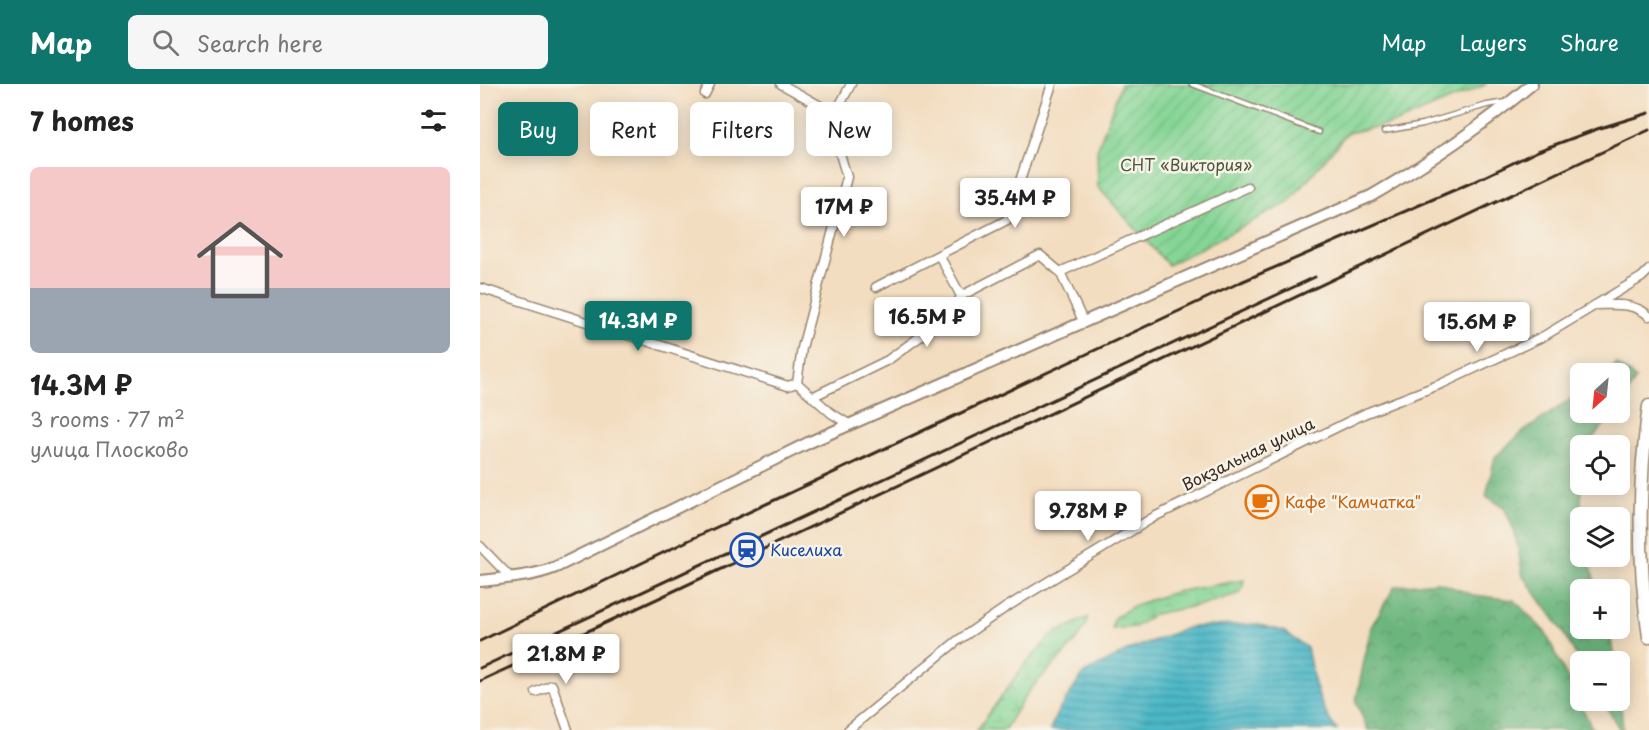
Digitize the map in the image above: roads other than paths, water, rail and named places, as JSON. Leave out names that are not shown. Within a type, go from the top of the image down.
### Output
[{"type":"main road","points":[[1649,406],[1640,537],[1649,637]]},
{"type":"street","points":[[705,94],[710,84]]},
{"type":"street","points":[[781,84],[813,102]]},
{"type":"street","points":[[841,102],[851,84]]},
{"type":"street","points":[[876,287],[1006,220],[1052,84]]},
{"type":"street","points":[[480,580],[545,572],[810,442],[1371,196],[1407,176],[1533,84]]},
{"type":"street","points":[[797,383],[802,348],[847,177],[841,156]]},
{"type":"street","points":[[1060,272],[1248,187]]},
{"type":"street","points":[[939,255],[961,296]]},
{"type":"street","points":[[812,397],[888,360],[954,312],[961,296],[1040,255],[1060,272],[1084,322]]},
{"type":"street","name":"Вокзальная улица","points":[[849,730],[967,634],[1005,608],[1154,517],[1366,413],[1441,384],[1533,342],[1642,277],[1649,270]]},
{"type":"street","points":[[480,288],[788,386],[797,383]]},
{"type":"street","points":[[1595,305],[1636,307],[1649,316]]},
{"type":"street","points":[[797,383],[831,413],[850,425]]},
{"type":"street","points":[[480,546],[510,577]]},
{"type":"street","points":[[536,692],[552,685],[568,730]]},
{"type":"lane","points":[[1192,84],[1319,132]]},
{"type":"lane","points":[[1384,131],[1423,124],[1512,100]]},
{"type":"water","points":[[1255,624],[1283,631],[1307,648],[1321,702],[1337,730],[1050,730],[1057,713],[1084,673],[1131,649],[1190,627]]},
{"type":"railway","points":[[480,641],[702,534],[1241,282],[1473,182],[1538,151],[1649,113]]},
{"type":"railway","points":[[480,681],[773,545],[1649,130]]},
{"type":"railway","points":[[480,668],[1315,277]]},
{"type":"place","name":"Кафе \"Камчатка\"","points":[[1262,502]]},
{"type":"place","name":"Киселиха","points":[[747,550]]},
{"type":"park label","name":"СНТ «Виктория»","points":[[1186,165]]}]
